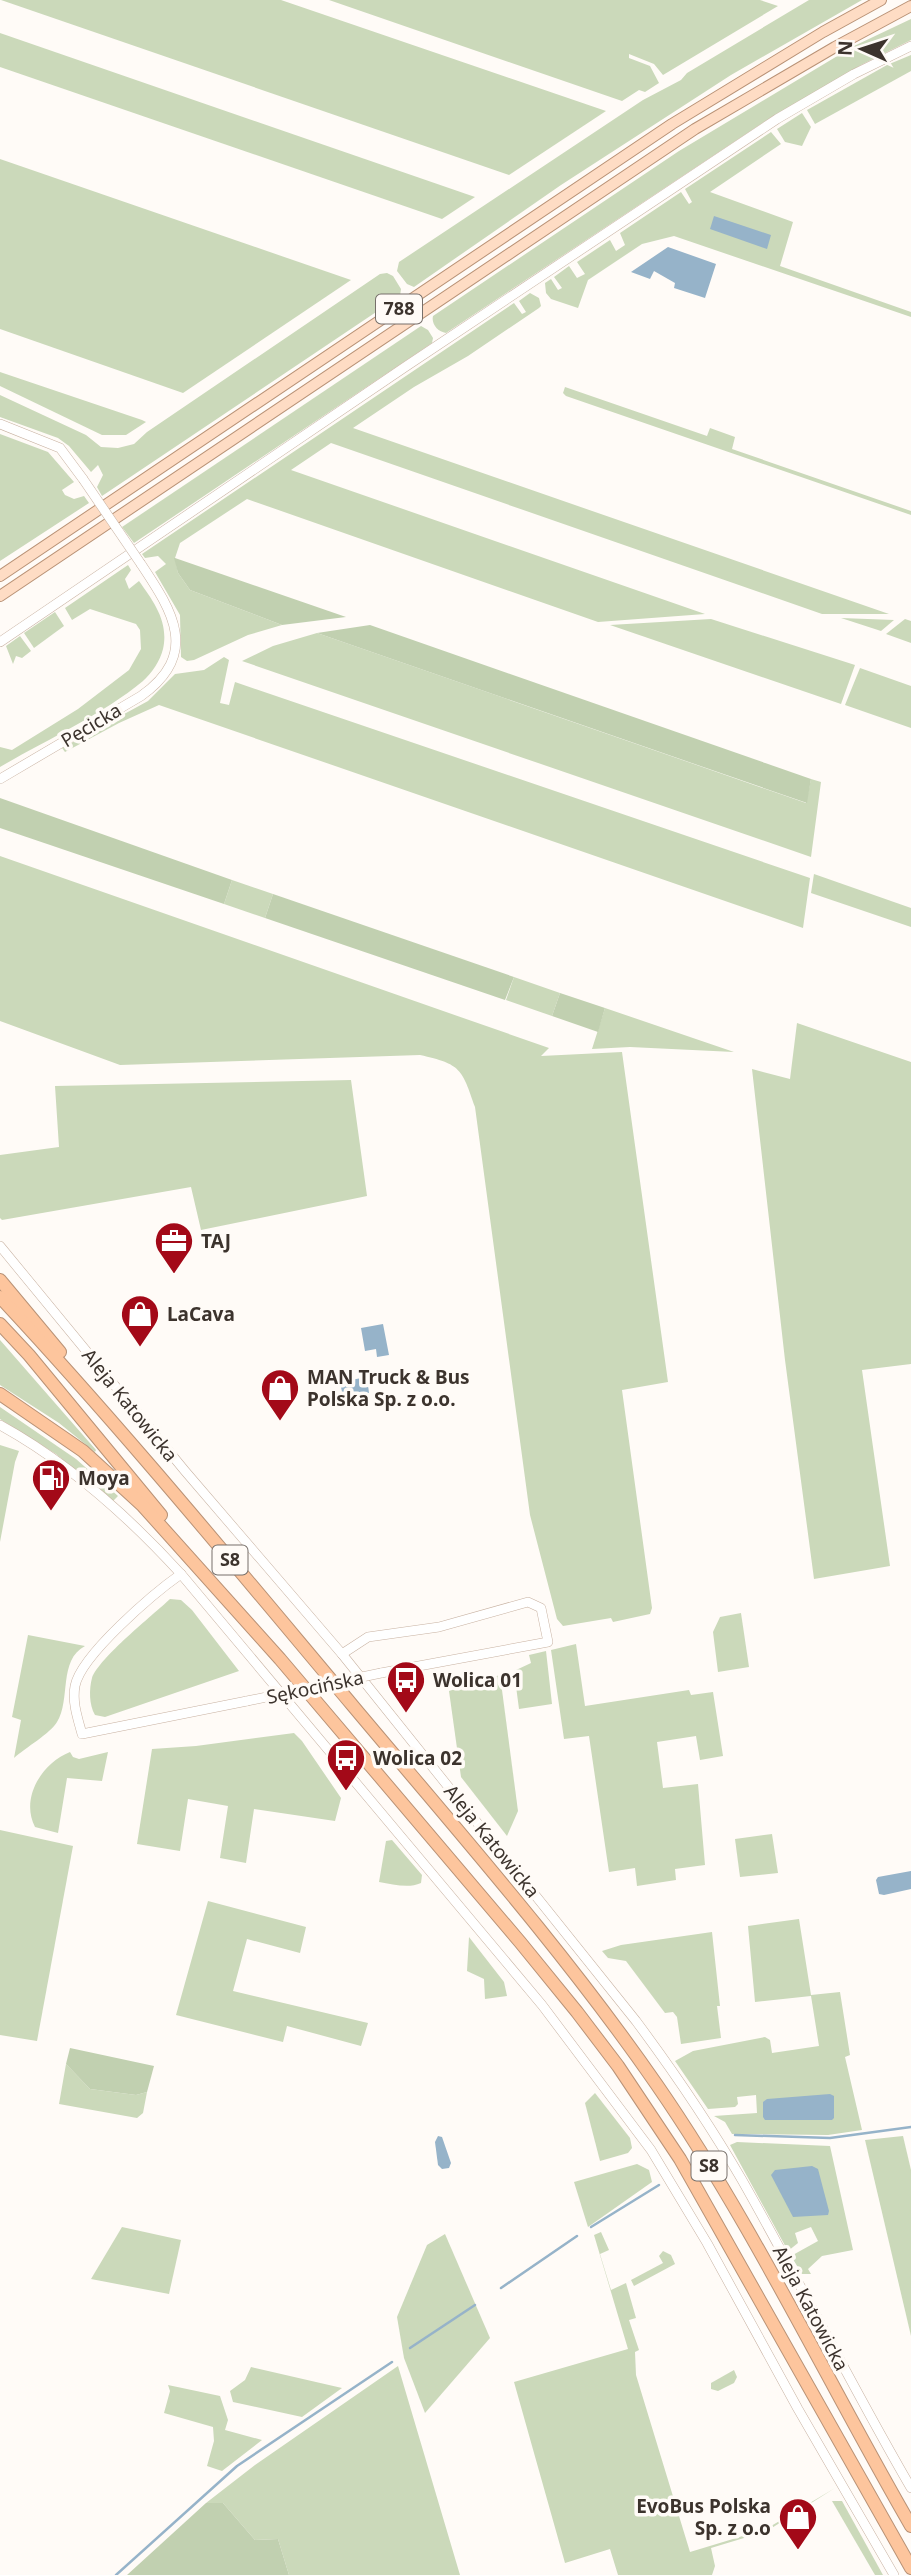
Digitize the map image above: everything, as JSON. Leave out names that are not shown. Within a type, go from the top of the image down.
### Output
[{"type":"highway","points":[[0,1280],[51,1339],[97,1403]]},
{"type":"highway","name":"S8","points":[[0,1297],[97,1403],[462,1836],[626,2042],[690,2134],[726,2195],[911,2526]]},
{"type":"highway","name":"S8","points":[[0,1324],[98,1437],[242,1616],[520,1942],[618,2066],[702,2197],[911,2568]]},
{"type":"highway","points":[[0,1394],[66,1438],[101,1466],[142,1505],[242,1616]]},
{"type":"main road","name":"788","points":[[0,576],[672,124],[881,0]]},
{"type":"main road","name":"788","points":[[0,596],[685,136],[835,47],[911,8]]},
{"type":"street","points":[[0,642],[394,374],[777,120],[854,74],[911,46]]},
{"type":"street","name":"Pęcicka","points":[[0,425],[51,442],[60,448],[165,600],[173,617],[175,640],[172,660],[159,681],[147,692],[0,779]]},
{"type":"street","name":"Aleja Katowicka","points":[[0,1247],[185,1471],[342,1654],[667,2063],[741,2179],[872,2422],[911,2488]]},
{"type":"street","points":[[0,1425],[34,1444],[87,1484],[128,1518],[181,1574],[542,2005],[651,2150],[707,2243],[798,2409],[894,2575]]},
{"type":"street","name":"Sękocińska","points":[[181,1574],[156,1594],[83,1665],[75,1685],[74,1697],[82,1734],[548,1642],[541,1608],[528,1602],[439,1628],[368,1637],[342,1654]]},
{"type":"green space","points":[[1,0],[281,0],[606,111],[509,175]]},
{"type":"green space","points":[[329,0],[760,0],[778,6],[663,75],[654,64],[629,54],[629,58],[650,66],[659,83],[645,92],[639,90],[622,101]]},
{"type":"green space","points":[[809,0],[862,0],[731,75],[561,185],[414,287],[407,284],[397,271],[399,262],[643,100],[681,80],[687,73]]},
{"type":"green space","points":[[911,19],[911,40],[861,65],[773,116],[446,333],[434,325],[433,316],[679,151],[854,46]]},
{"type":"green space","points":[[0,33],[475,197],[442,219],[0,67]]},
{"type":"green space","points":[[911,55],[911,71],[815,124],[807,110],[887,65]]},
{"type":"green space","points":[[802,113],[811,127],[802,146],[785,142],[777,129]]},
{"type":"green space","points":[[771,132],[781,144],[710,192],[793,222],[780,266],[911,312],[911,317],[674,236],[642,244],[588,280],[578,308],[551,299],[546,293],[545,283],[551,279],[558,290],[562,288],[554,277],[569,266],[577,278],[585,274],[577,262],[610,240],[616,251],[625,245],[620,233],[681,192],[689,204],[692,202],[685,189]]},
{"type":"green space","points":[[0,159],[351,280],[183,393],[0,329]]},
{"type":"green space","points":[[380,274],[393,276],[401,289],[400,296],[102,496],[97,487],[103,475],[98,465],[91,472],[69,446],[58,438],[0,417],[0,395],[86,435],[101,447],[118,448],[134,444],[147,432]]},
{"type":"green space","points":[[530,293],[539,298],[539,308],[353,428],[889,614],[822,614],[331,443],[291,470],[705,614],[598,622],[247,499],[180,543],[175,558],[178,573],[190,590],[282,625],[248,635],[194,660],[187,661],[181,657],[180,615],[155,572],[166,564],[158,556],[145,558],[142,554],[514,303],[522,314],[526,312],[519,301]]},
{"type":"green space","points":[[421,326],[428,330],[433,338],[432,343],[134,543],[122,527]]},
{"type":"green space","points":[[0,372],[146,422],[126,435],[102,435],[0,386]]},
{"type":"green space","points":[[565,387],[707,436],[710,428],[735,437],[732,449],[911,511],[911,515],[566,396],[563,393]]},
{"type":"green space","points":[[0,434],[48,452],[74,482],[62,490],[65,495],[74,499],[84,496],[89,503],[0,561]]},
{"type":"green space","points":[[174,558],[346,617],[282,625],[190,590],[178,573]]},
{"type":"green space","points":[[128,565],[131,570],[125,579],[129,589],[139,581],[155,605],[164,630],[163,649],[150,674],[110,705],[0,767],[0,747],[12,750],[78,709],[129,670],[141,649],[140,630],[136,624],[90,609],[72,620],[65,608]]},
{"type":"green space","points":[[55,612],[64,626],[34,648],[24,633]]},
{"type":"green space","points":[[841,618],[894,620],[881,631]]},
{"type":"green space","points":[[711,619],[855,665],[841,704],[610,625]]},
{"type":"green space","points":[[905,619],[911,621],[911,643],[886,634]]},
{"type":"green space","points":[[370,625],[811,779],[807,803],[317,633]]},
{"type":"green space","points":[[317,633],[806,803],[811,779],[821,782],[811,857],[242,661],[273,646]]},
{"type":"green space","points":[[20,636],[31,651],[22,658],[16,656],[13,664],[6,646]]},
{"type":"green space","points":[[224,657],[229,660],[220,703],[229,705],[235,682],[810,878],[803,928],[159,705],[65,752],[62,748],[148,701],[175,674],[204,670]]},
{"type":"green space","points":[[860,668],[911,686],[911,728],[845,705]]},
{"type":"green space","points":[[0,798],[232,880],[224,904],[0,828]]},
{"type":"green space","points":[[0,856],[549,1048],[541,1056],[622,1052],[668,1382],[622,1390],[652,1608],[650,1614],[613,1622],[611,1618],[563,1626],[557,1619],[530,1515],[475,1107],[467,1084],[458,1070],[452,1065],[420,1055],[120,1065],[0,1021]]},
{"type":"green space","points":[[814,874],[911,908],[911,927],[811,893]]},
{"type":"green space","points":[[232,880],[273,894],[265,918],[224,904]]},
{"type":"green space","points":[[273,894],[514,977],[505,1000],[265,918]]},
{"type":"green space","points":[[514,977],[560,993],[552,1016],[506,1000]]},
{"type":"green space","points":[[560,993],[605,1008],[598,1032],[552,1016]]},
{"type":"green space","points":[[605,1008],[734,1052],[630,1047],[592,1049]]},
{"type":"green space","points":[[797,1023],[911,1062],[911,1364],[862,1370],[890,1566],[814,1579],[785,1360],[752,1069],[790,1079]]},
{"type":"green space","points":[[351,1080],[367,1196],[201,1230],[191,1187],[2,1220],[0,1218],[0,1155],[59,1147],[55,1086]]},
{"type":"green space","points":[[0,1340],[95,1452],[59,1423],[0,1385]]},
{"type":"green space","points":[[0,1407],[76,1459],[118,1496],[113,1501],[56,1454],[0,1419]]},
{"type":"green space","points":[[0,1445],[19,1451],[0,1542]]},
{"type":"green space","points":[[170,1599],[181,1600],[192,1610],[239,1671],[105,1717],[95,1715],[90,1692],[92,1678],[97,1670],[115,1648]]},
{"type":"green space","points":[[741,1613],[749,1667],[718,1672],[713,1632],[720,1617]]},
{"type":"green space","points":[[28,1635],[85,1646],[71,1661],[57,1722],[44,1736],[14,1758],[21,1720],[12,1717]]},
{"type":"green space","points":[[576,1644],[585,1706],[689,1690],[691,1695],[713,1692],[723,1756],[700,1760],[696,1736],[657,1742],[663,1788],[698,1784],[705,1865],[675,1869],[676,1880],[637,1886],[635,1868],[609,1872],[589,1736],[564,1739],[551,1650]]},
{"type":"green space","points":[[546,1651],[552,1704],[519,1709],[514,1671],[531,1663],[529,1655]]},
{"type":"green space","points":[[500,1675],[518,1811],[507,1836],[461,1777],[449,1691]]},
{"type":"green space","points":[[294,1733],[341,1798],[335,1821],[254,1809],[246,1863],[220,1858],[228,1806],[188,1799],[180,1851],[137,1844],[152,1749]]},
{"type":"green space","points":[[70,1752],[73,1757],[79,1759],[108,1752],[102,1781],[67,1778],[58,1833],[35,1827],[30,1805],[36,1783],[51,1764]]},
{"type":"green space","points":[[0,1830],[73,1846],[37,2041],[0,2035]]},
{"type":"green space","points":[[772,1834],[778,1873],[740,1877],[735,1839]]},
{"type":"green space","points":[[392,1840],[422,1875],[421,1883],[406,1886],[379,1882],[386,1841]]},
{"type":"green space","points":[[208,1901],[306,1927],[300,1953],[247,1939],[233,1991],[368,2023],[361,2046],[287,2026],[283,2042],[176,2015]]},
{"type":"green space","points":[[799,1919],[811,1995],[840,1992],[850,2055],[845,2057],[862,2130],[828,2135],[732,2134],[725,2122],[714,2116],[757,2113],[756,2095],[737,2097],[738,2104],[735,2107],[708,2109],[675,2061],[693,2051],[765,2037],[770,2040],[772,2053],[819,2046],[811,1996],[755,2002],[748,1926]]},
{"type":"green space","points":[[712,1932],[721,2038],[681,2044],[677,2017],[673,2012],[665,2013],[626,1961],[608,1958],[602,1951],[621,1945]]},
{"type":"green space","points":[[469,1937],[504,1982],[507,1996],[485,1999],[484,1979],[467,1971]]},
{"type":"green space","points":[[70,2048],[154,2066],[147,2092],[136,2095],[90,2089],[66,2064]]},
{"type":"green space","points":[[66,2064],[90,2089],[136,2095],[147,2092],[143,2113],[137,2118],[59,2104]]},
{"type":"green space","points":[[595,2093],[630,2138],[632,2148],[628,2153],[600,2161],[585,2103]]},
{"type":"green space","points":[[903,2136],[911,2170],[911,2336],[865,2140]]},
{"type":"green space","points":[[737,2142],[830,2146],[853,2250],[822,2256],[808,2269],[811,2274],[802,2274],[791,2256],[818,2241],[811,2227],[795,2233],[798,2243],[788,2251],[730,2145]]},
{"type":"green space","points":[[637,2164],[649,2170],[652,2182],[588,2227],[574,2182]]},
{"type":"green space","points":[[122,2227],[181,2240],[169,2294],[91,2279]]},
{"type":"green space","points":[[601,2232],[609,2250],[600,2254],[611,2290],[626,2283],[636,2318],[629,2320],[639,2350],[635,2352],[636,2375],[690,2552],[766,2529],[835,2488],[767,2531],[711,2548],[715,2566],[712,2575],[618,2575],[610,2549],[565,2563],[514,2382],[628,2349],[594,2235]]},
{"type":"green space","points":[[445,2234],[490,2338],[425,2413],[404,2358],[397,2317],[427,2245]]},
{"type":"green space","points":[[663,2251],[671,2255],[675,2264],[634,2286],[631,2280],[663,2263],[659,2256]]},
{"type":"green space","points":[[398,2366],[460,2575],[289,2575],[278,2539],[255,2540],[223,2503],[206,2503],[255,2465]]},
{"type":"green space","points":[[251,2367],[342,2388],[302,2417],[233,2402],[230,2391],[245,2380]]},
{"type":"green space","points":[[734,2370],[737,2377],[734,2383],[718,2391],[711,2389],[711,2383]]},
{"type":"green space","points":[[168,2385],[220,2396],[228,2420],[225,2430],[262,2440],[222,2471],[207,2466],[214,2441],[213,2427],[164,2413],[170,2391]]},
{"type":"green space","points":[[832,2501],[842,2501],[883,2575],[875,2575]]},
{"type":"green space","points":[[206,2503],[223,2503],[255,2540],[278,2539],[289,2575],[127,2575]]},
{"type":"water","points":[[714,216],[771,235],[767,249],[710,229]]},
{"type":"water","points":[[668,247],[716,264],[705,298],[674,288],[675,283],[654,271],[650,279],[631,272]]},
{"type":"water","points":[[383,1324],[389,1355],[377,1357],[376,1349],[365,1351],[361,1328]]},
{"type":"water","points":[[367,1377],[369,1393],[343,1397],[340,1382]]},
{"type":"water","points":[[911,1871],[911,1889],[879,1894],[876,1880],[878,1877]]},
{"type":"water","points":[[830,2094],[834,2096],[832,2120],[765,2120],[763,2117],[763,2102],[767,2099]]},
{"type":"water","points":[[438,2136],[442,2137],[451,2163],[449,2168],[442,2169],[438,2165],[435,2142]]},
{"type":"water","points":[[812,2166],[818,2169],[828,2215],[793,2217],[771,2175],[775,2170]]},
{"type":"waterway","points":[[735,2135],[830,2138],[911,2127]]},
{"type":"waterway","points":[[591,2227],[659,2185]]},
{"type":"waterway","points":[[501,2288],[577,2236]]},
{"type":"waterway","points":[[410,2348],[475,2305]]},
{"type":"waterway","points":[[116,2575],[237,2466],[392,2362]]},
{"type":"place","name":"TAJ","points":[[174,1275]]},
{"type":"place","name":"LaCava","points":[[140,1348]]},
{"type":"place","name":"MAN Truck & Bus Polska Sp. z o.o.","points":[[280,1422]]},
{"type":"place","name":"Moya","points":[[51,1512]]},
{"type":"place","name":"Wolica 01","points":[[406,1714]]},
{"type":"place","name":"Wolica 02","points":[[346,1792]]},
{"type":"place","name":"EvoBus Polska Sp. z o.o","points":[[798,2551]]}]
